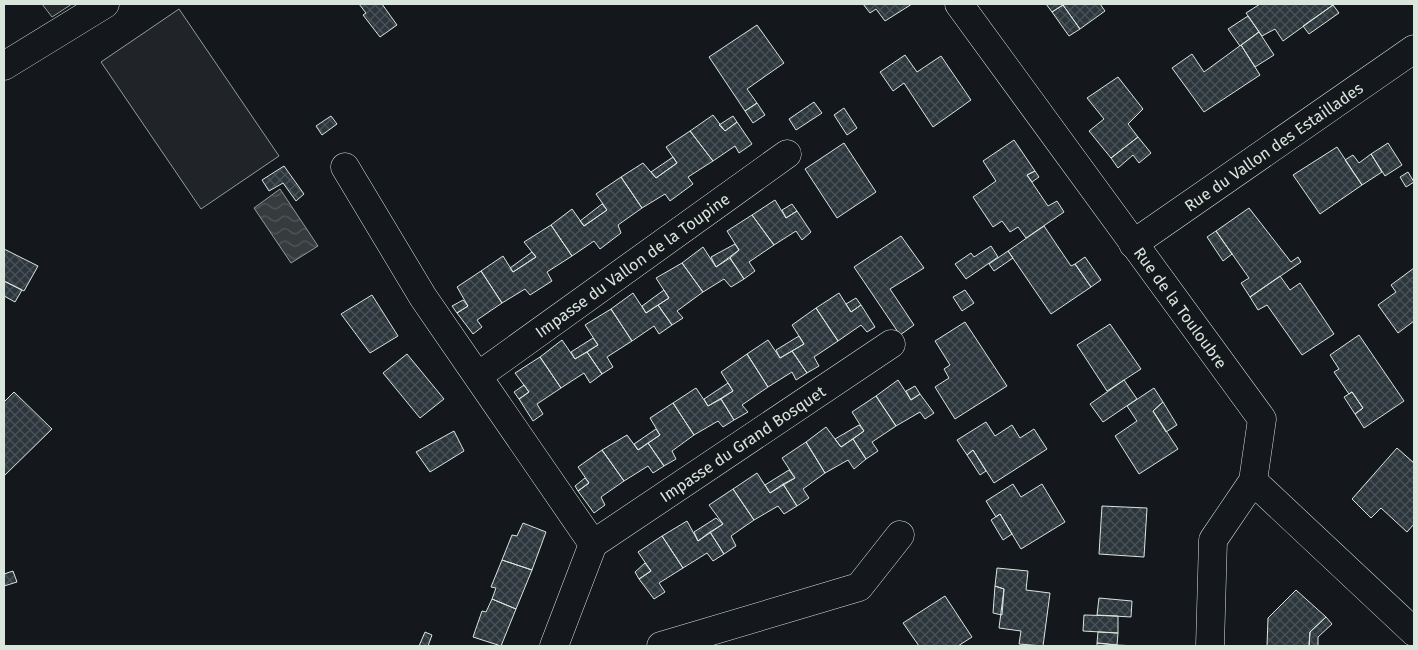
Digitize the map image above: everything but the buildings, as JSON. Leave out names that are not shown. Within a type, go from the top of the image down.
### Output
[{"type":"street","points":[[4,66],[105,4]]},
{"type":"street","name":"Rue de la Touloubre","points":[[959,4],[1262,419],[1253,481],[1213,540],[1210,646]]},
{"type":"street","name":"Rue du Vallon des Estaillades","points":[[1133,244],[1414,49]]},
{"type":"street","name":"Impasse du Vallon de la Toupine","points":[[478,376],[787,154]]},
{"type":"street","points":[[345,168],[423,297],[593,544],[554,646]]},
{"type":"street","name":"Impasse du Grand Bosquet","points":[[593,544],[891,344]]},
{"type":"street","points":[[1253,481],[1414,632]]},
{"type":"street","points":[[661,646],[859,587],[900,535]]},
{"type":"shaded area","points":[[42,4],[72,4],[52,17]]},
{"type":"shaded area","points":[[179,9],[279,156],[201,209],[101,62]]},
{"type":"water","points":[[280,189],[318,246],[291,263],[254,208]]}]
